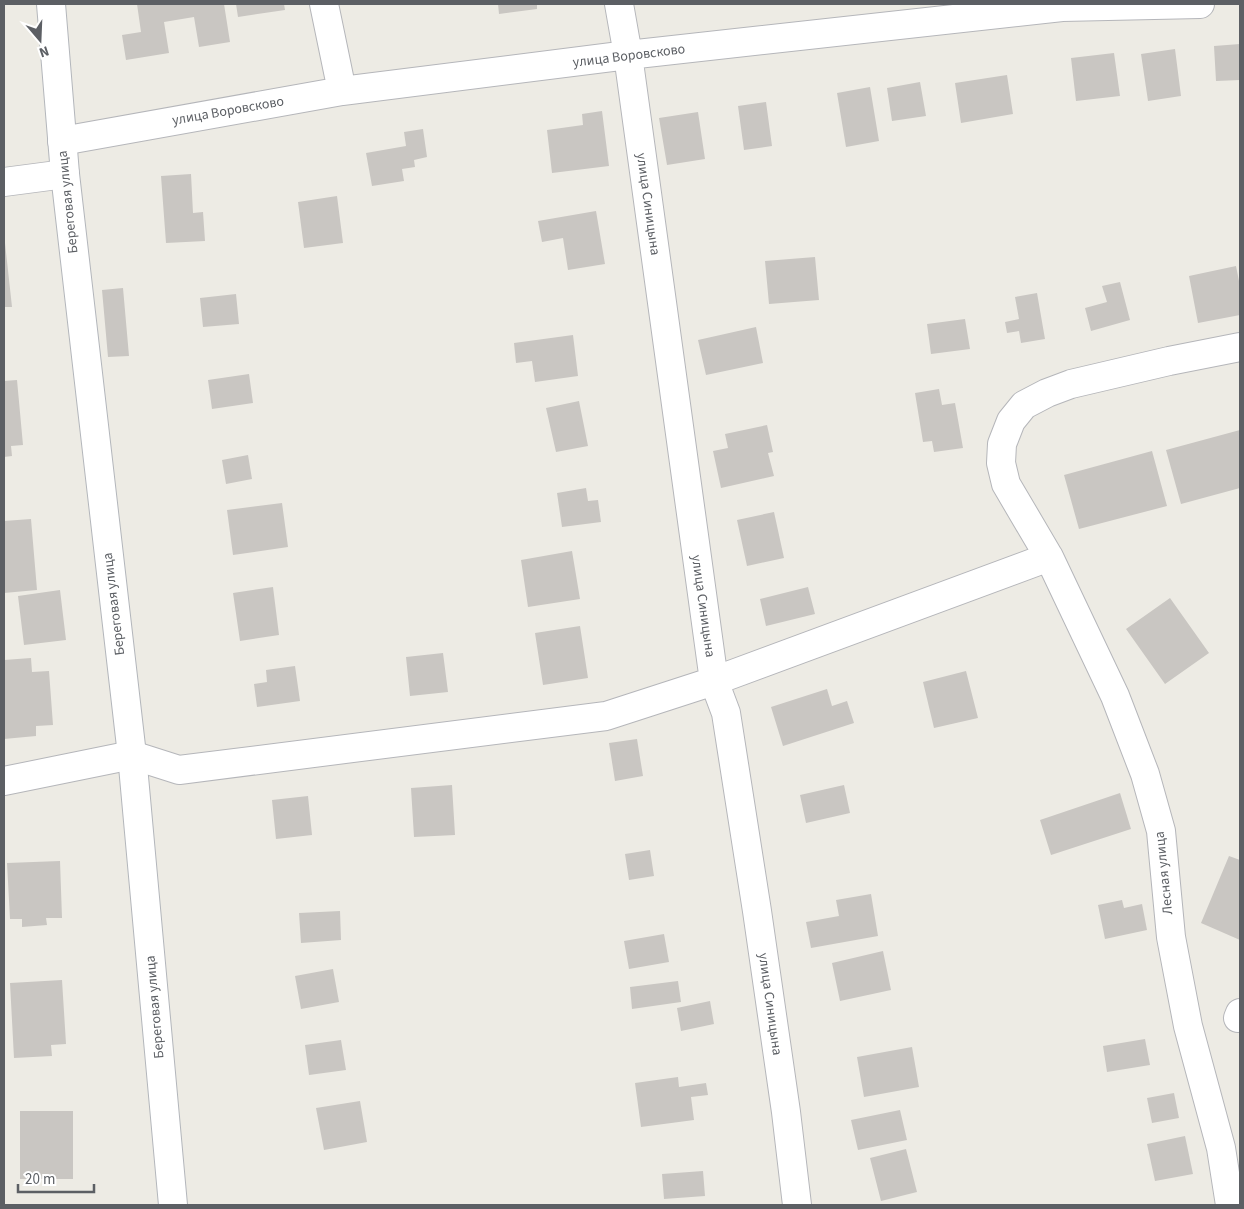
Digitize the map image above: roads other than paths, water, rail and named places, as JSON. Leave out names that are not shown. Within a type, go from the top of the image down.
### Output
[{"type":"street","name":"Береговая улица","points":[[51,4],[64,174],[132,755],[173,1205]]},
{"type":"street","points":[[324,4],[342,91]]},
{"type":"street","name":"улица Синицына","points":[[619,4],[628,55],[714,681],[726,713],[785,1103],[797,1205]]},
{"type":"street","name":"улица Воровсково","points":[[62,141],[342,91],[628,55],[1062,5],[1200,4]]},
{"type":"street","points":[[4,182],[64,174]]},
{"type":"street","name":"Лесная улица","points":[[1230,1205],[1221,1148],[1188,1026],[1171,937],[1161,831],[1145,774],[1115,696],[1049,557],[1006,484],[1001,463],[1002,444],[1011,421],[1024,405],[1046,393],[1071,384],[1169,361],[1240,347]]},
{"type":"street","points":[[4,781],[132,755],[179,770],[606,716],[714,681],[1049,557]]}]
